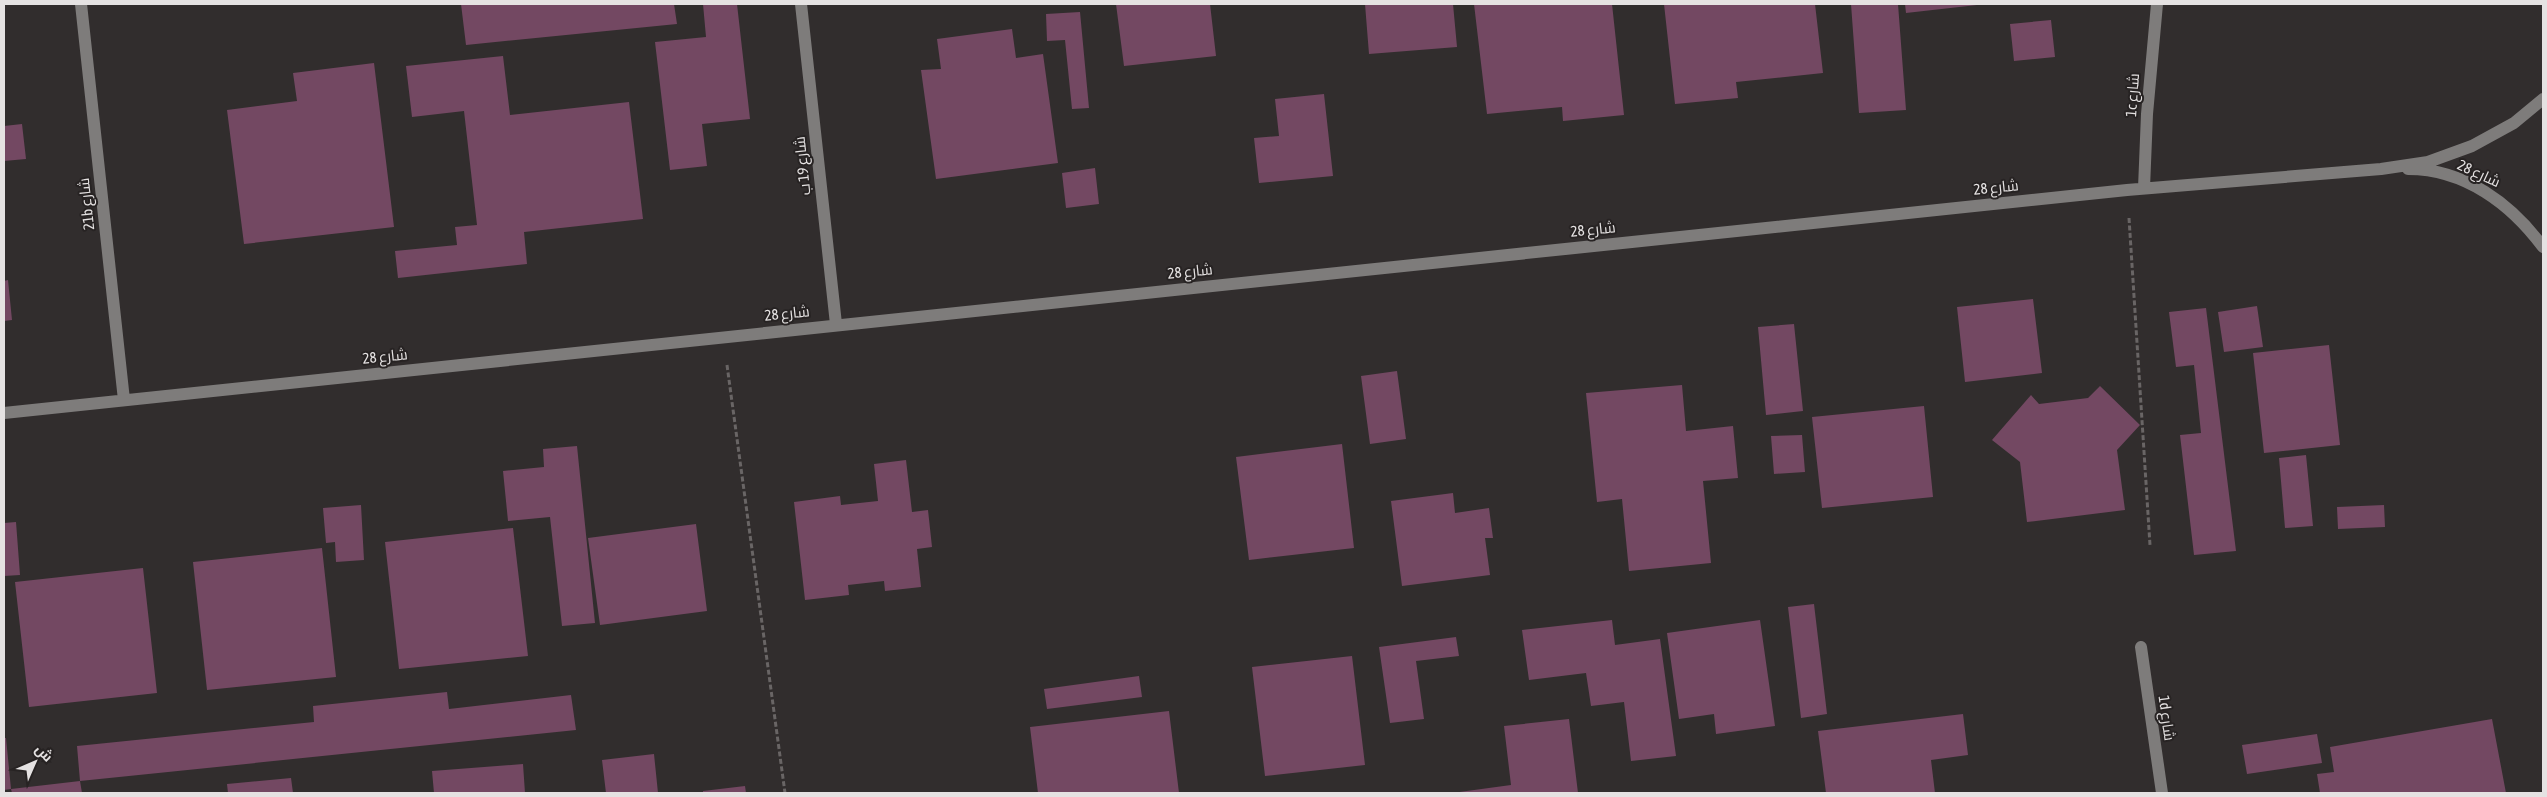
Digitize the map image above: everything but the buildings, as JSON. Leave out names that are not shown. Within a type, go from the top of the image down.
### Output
[{"type":"street","name":"21b شارع","points":[[81,4],[124,400]]},
{"type":"street","name":"شارع 19 ب","points":[[801,4],[836,324]]},
{"type":"street","name":"1c شارع","points":[[2144,188],[2147,114],[2157,4]]},
{"type":"street","name":"شارع 28","points":[[4,413],[836,324],[2144,188],[2381,169],[2428,162],[2472,146],[2514,123],[2543,100]]},
{"type":"street","name":"شارع 28","points":[[2381,169],[2413,169],[2444,174],[2475,185],[2502,202],[2526,224],[2543,247]]},
{"type":"street","name":"1d شارع","points":[[2141,647],[2162,793]]},
{"type":"path","points":[[2127,190],[2150,545]]},
{"type":"path","points":[[724,336],[786,793]]}]
